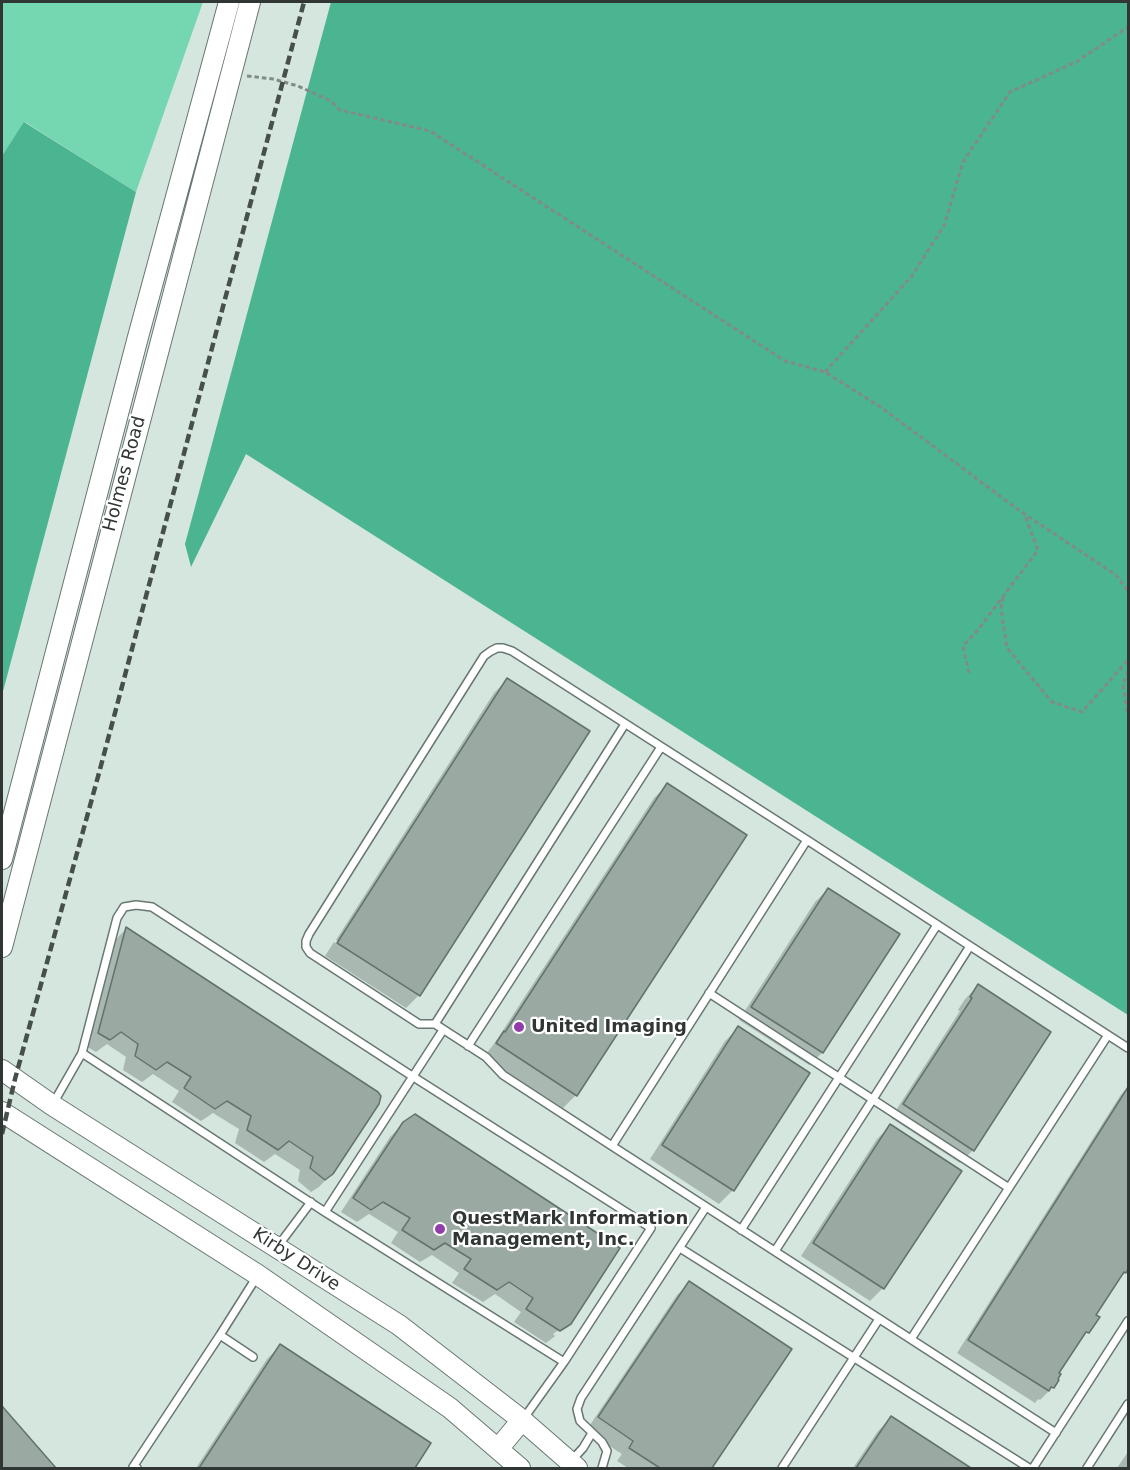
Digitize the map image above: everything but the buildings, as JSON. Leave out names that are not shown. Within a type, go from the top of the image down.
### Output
[{"type":"main road","name":"Holmes Road","points":[[2,859],[132,361],[229,2]]},
{"type":"main road","name":"Holmes Road","points":[[2,948],[249,2]]},
{"type":"main road","name":"Kirby Drive","points":[[2,1070],[52,1105],[399,1325],[522,1420],[574,1465]]},
{"type":"main road","name":"Kirby Drive","points":[[2,1112],[258,1275],[450,1408],[520,1468]]},
{"type":"main road","points":[[258,1275],[277,1247]]},
{"type":"main road","points":[[498,1449],[522,1420]]},
{"type":"lane","points":[[1056,1433],[503,1075],[486,1057],[435,1024],[419,1024],[310,953],[306,947],[306,941],[484,656],[497,648],[503,648],[512,651],[1128,1048]]},
{"type":"lane","points":[[435,1024],[625,724]]},
{"type":"lane","points":[[468,1046],[661,747]]},
{"type":"lane","points":[[612,1146],[807,840]]},
{"type":"lane","points":[[52,1105],[82,1053],[117,918],[124,907],[136,905],[152,907],[651,1228],[564,1362],[522,1420]]},
{"type":"lane","points":[[741,1230],[936,925]]},
{"type":"lane","points":[[775,1251],[970,946]]},
{"type":"lane","points":[[710,993],[1009,1188]]},
{"type":"lane","points":[[325,1212],[443,1030]]},
{"type":"lane","points":[[911,1339],[1108,1035]]},
{"type":"lane","points":[[82,1053],[325,1212],[564,1362]]},
{"type":"lane","points":[[277,1247],[311,1202]]},
{"type":"lane","points":[[602,1468],[607,1451],[602,1442],[580,1421],[577,1409],[581,1398],[706,1207]]},
{"type":"lane","points":[[680,1248],[1031,1468],[1128,1321]]},
{"type":"lane","points":[[137,1468],[133,1467],[258,1275]]},
{"type":"lane","points":[[782,1468],[879,1319]]},
{"type":"lane","points":[[220,1335],[252,1357]]},
{"type":"lane","points":[[1087,1468],[1128,1404]]},
{"type":"lane","points":[[574,1465],[592,1433]]},
{"type":"path","points":[[825,372],[911,277],[944,226],[963,162],[1010,92],[1076,62],[1128,27]]},
{"type":"path","points":[[230,75],[273,79],[298,86],[331,101],[340,110],[430,131],[785,361],[825,372],[882,408],[1024,514],[1116,575],[1128,591]]},
{"type":"path","points":[[969,673],[963,646],[1038,550],[1024,514]]},
{"type":"path","points":[[1003,597],[1001,609],[1007,648],[1052,702],[1082,712],[1128,660]]},
{"type":"path","points":[[1128,671],[1123,684],[1128,714]]},
{"type":"green space","points":[[2,2],[203,2],[136,192],[25,122],[2,156]]},
{"type":"green space","points":[[331,2],[1128,2],[1128,1015],[246,454],[191,567],[185,544]]},
{"type":"green space","points":[[24,122],[136,192],[2,695],[2,156]]},
{"type":"railway","points":[[2,1134],[304,2]]},
{"type":"place","name":"United Imaging","points":[[519,1027]]},
{"type":"place","name":"QuestMark Information Management, Inc.","points":[[440,1229]]}]
